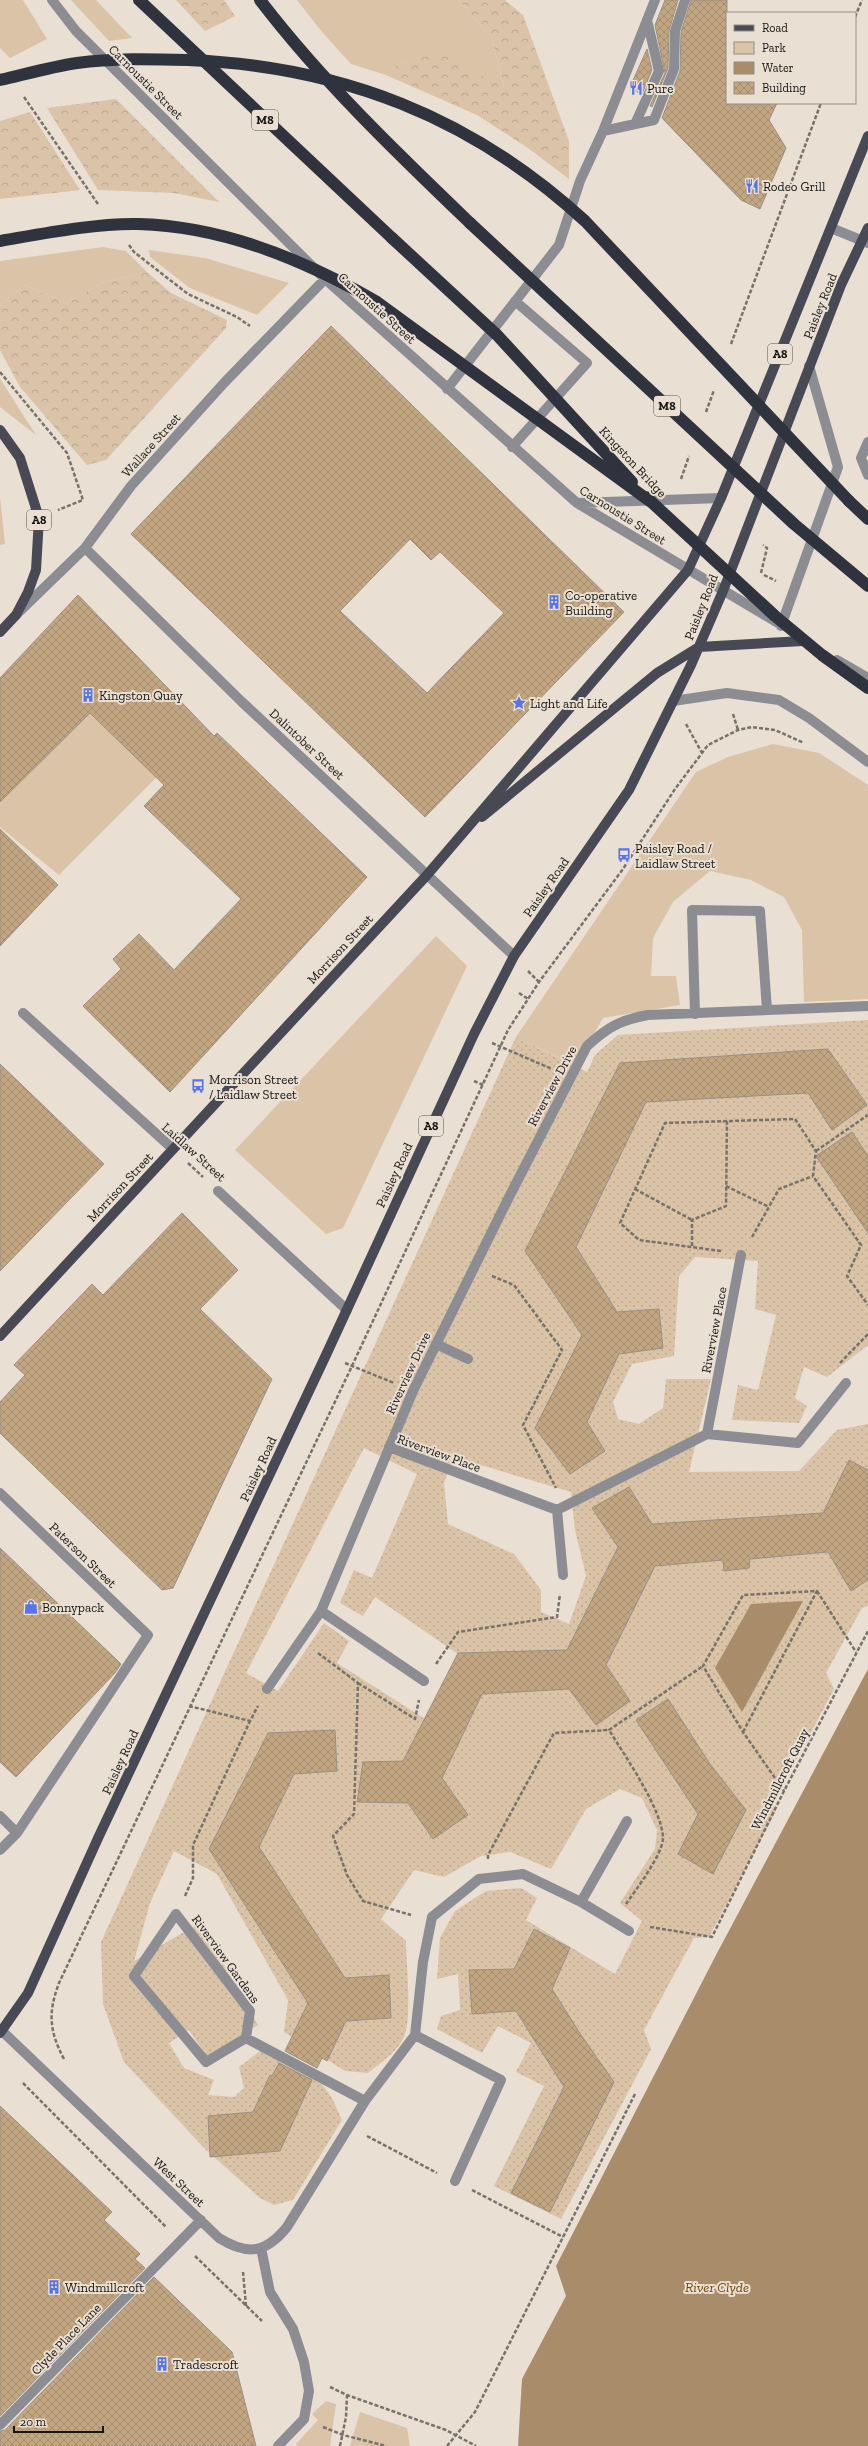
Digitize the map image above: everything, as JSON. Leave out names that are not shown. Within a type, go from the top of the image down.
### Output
[{"type":"highway","name":"Kingston Bridge","points":[[139,0],[497,335],[651,502],[775,616],[822,655],[868,679]]},
{"type":"highway","name":"M8","points":[[260,0],[307,58],[355,110],[470,222],[794,524],[868,586]]},
{"type":"highway","points":[[0,80],[78,63],[159,59],[228,62],[268,67],[344,84],[388,97],[459,130],[526,172],[555,194],[585,221],[868,519]]},
{"type":"highway","points":[[0,241],[64,231],[137,224],[170,227],[244,242],[286,256],[338,279],[377,302],[651,502]]},
{"type":"main road","name":"Paisley Road","points":[[688,570],[721,498],[868,136]]},
{"type":"main road","name":"Paisley Road","points":[[1,2031],[28,1993],[99,1836],[326,1355],[474,1034],[514,956],[629,790],[699,647],[723,591],[841,285],[865,242],[868,228]]},
{"type":"main road","name":"A8","points":[[0,430],[20,458],[39,518],[36,570],[28,592],[16,616]]},
{"type":"main road","name":"Morrison Street","points":[[0,1336],[427,874],[688,570]]},
{"type":"main road","name":"Wallace Street","points":[[0,632],[16,616]]},
{"type":"main road","points":[[461,835],[657,673],[699,647],[803,641]]},
{"type":"street","name":"Carnoustie Street","points":[[52,0],[76,31],[325,279],[577,504],[868,679]]},
{"type":"street","points":[[447,389],[559,245],[580,181],[603,131],[655,0]]},
{"type":"street","points":[[603,131],[654,120],[674,70],[675,31],[685,0]]},
{"type":"street","points":[[635,124],[659,71],[647,20]]},
{"type":"street","points":[[831,228],[865,242]]},
{"type":"street","name":"Wallace Street","points":[[16,616],[85,548],[131,486],[224,383],[325,279]]},
{"type":"street","points":[[512,446],[587,363],[515,301]]},
{"type":"street","points":[[781,626],[838,467],[809,366]]},
{"type":"street","points":[[868,442],[861,458],[868,475]]},
{"type":"street","points":[[577,504],[721,498]]},
{"type":"street","name":"Dalintober Street","points":[[85,548],[242,702],[514,956]]},
{"type":"street","points":[[673,701],[727,693],[779,700],[809,718],[868,762]]},
{"type":"street","points":[[694,1014],[692,976],[692,910],[760,911],[767,1010]]},
{"type":"street","name":"Riverview Drive","points":[[389,1447],[413,1391],[570,1077],[587,1046],[604,1030],[625,1019],[648,1015],[868,1006]]},
{"type":"street","name":"Laidlaw Street","points":[[24,1013],[173,1149]]},
{"type":"street","name":"Laidlaw Street","points":[[218,1191],[346,1310]]},
{"type":"street","name":"Riverview Place","points":[[707,1434],[741,1255]]},
{"type":"street","points":[[436,1344],[468,1359]]},
{"type":"street","points":[[563,1575],[561,1508],[707,1434],[798,1443],[846,1383]]},
{"type":"street","name":"Riverview Place","points":[[266,1689],[320,1611],[389,1447],[561,1508]]},
{"type":"street","name":"Paterson Street","points":[[0,1493],[148,1635],[17,1833]]},
{"type":"street","points":[[320,1611],[424,1681]]},
{"type":"street","points":[[0,1816],[17,1833],[0,1850]]},
{"type":"street","points":[[581,1902],[627,1821]]},
{"type":"street","points":[[278,2446],[304,2419],[309,2391],[304,2362],[293,2329],[270,2292],[262,2248],[275,2240],[287,2227],[365,2101],[415,2035],[423,1962],[432,1917],[479,1879],[523,1874],[581,1902],[629,1931]]},
{"type":"street","name":"Riverview Gardens","points":[[176,1914],[250,2011],[246,2038],[206,2062],[134,1976],[176,1914]]},
{"type":"street","name":"West Street","points":[[1,2031],[201,2220],[230,2245],[250,2250],[262,2248]]},
{"type":"street","points":[[415,2035],[501,2080],[454,2181]]},
{"type":"street","points":[[246,2038],[365,2101]]},
{"type":"street","name":"Clyde Place Lane","points":[[0,2425],[201,2220]]},
{"type":"path","points":[[856,15],[862,0]]},
{"type":"path","points":[[730,346],[821,104]]},
{"type":"path","points":[[0,372],[67,453],[83,500],[39,518]]},
{"type":"path","points":[[705,413],[716,383]]},
{"type":"path","points":[[672,501],[692,450]]},
{"type":"path","points":[[673,701],[702,753]]},
{"type":"path","points":[[51,2005],[59,1983],[189,1706],[352,1366],[508,1030],[539,982],[623,869],[675,789],[708,746],[738,730],[752,727],[775,730],[812,746]]},
{"type":"path","points":[[474,1034],[570,1077]]},
{"type":"path","points":[[816,1151],[868,1115]]},
{"type":"path","points":[[813,1176],[779,1189],[741,1255],[692,1246],[639,1240],[620,1223],[665,1123],[794,1119],[816,1151],[813,1176],[861,1245],[847,1276],[868,1305]]},
{"type":"path","points":[[692,1220],[726,1206],[727,1121]]},
{"type":"path","name":"Laidlaw Street","points":[[173,1149],[218,1191]]},
{"type":"path","points":[[726,1186],[769,1207]]},
{"type":"path","points":[[635,1189],[692,1220]]},
{"type":"path","points":[[692,1220],[692,1246]]},
{"type":"path","points":[[474,1268],[514,1285],[562,1350],[523,1425],[561,1508]]},
{"type":"path","points":[[326,1355],[413,1391]]},
{"type":"path","points":[[311,1648],[358,1683],[415,1719],[424,1681],[458,1632],[557,1617],[563,1575]]},
{"type":"path","points":[[817,1592],[856,1652]]},
{"type":"path","points":[[490,1878],[488,1855],[554,1733],[609,1730],[703,1666],[743,1595],[817,1592]]},
{"type":"path","points":[[743,1732],[817,1592]]},
{"type":"path","name":"Windmillcroft Quay","points":[[647,1927],[712,1937],[784,1791],[868,1630]]},
{"type":"path","points":[[703,1666],[743,1732],[784,1791]]},
{"type":"path","points":[[358,1683],[354,1814],[333,1836],[347,1875],[364,1901],[431,1922]]},
{"type":"path","points":[[176,1914],[193,1878],[193,1845],[266,1689]]},
{"type":"path","points":[[189,1706],[250,1721]]},
{"type":"path","points":[[609,1730],[657,1812],[663,1839],[652,1866],[623,1909]]},
{"type":"path","points":[[21,2081],[199,2259]]},
{"type":"path","points":[[447,2446],[457,2436],[475,2412],[634,2094]]},
{"type":"path","points":[[349,2127],[563,2237]]},
{"type":"path","points":[[340,2446],[343,2435],[347,2395],[457,2436],[476,2446]]},
{"type":"path","points":[[304,2419],[343,2435],[386,2446]]},
{"type":"green space","points":[[0,0],[23,0],[47,39],[10,58],[0,48]]},
{"type":"green space","points":[[71,0],[96,0],[132,38],[109,41]]},
{"type":"green space","points":[[176,0],[224,0],[235,16],[205,31]]},
{"type":"green space","points":[[297,0],[459,0],[492,39],[504,88],[439,54],[398,64],[386,75],[351,64],[322,32]]},
{"type":"green space","points":[[459,0],[505,0],[523,15],[569,141],[569,179],[528,148],[477,115],[386,75],[398,64],[439,53],[504,87],[492,39]]},
{"type":"green space","points":[[116,99],[219,202],[174,193],[98,190],[47,108]]},
{"type":"green space","points":[[30,112],[80,190],[0,199],[0,121]]},
{"type":"green space","points":[[103,247],[126,251],[147,272],[101,283],[67,303],[24,285],[0,306],[0,261]]},
{"type":"green space","points":[[149,250],[205,258],[289,283],[257,315],[190,288],[150,257]]},
{"type":"green space","points":[[147,272],[171,293],[227,320],[226,328],[106,460],[87,465],[20,387],[0,350],[0,306],[24,285],[67,303],[101,283]]},
{"type":"green space","points":[[0,379],[4,385],[36,435],[0,407]]},
{"type":"green space","points":[[0,497],[5,544],[0,545]]},
{"type":"green space","points":[[90,713],[142,763],[174,760],[59,875],[0,827],[0,802]]},
{"type":"green space","points":[[773,744],[819,753],[868,785],[868,999],[804,1002],[802,930],[784,897],[751,880],[710,871],[673,902],[653,938],[651,976],[676,976],[680,1005],[603,1018],[576,1066],[516,1037],[696,772],[728,757]]},
{"type":"green space","points":[[436,936],[467,966],[343,1228],[326,1234],[235,1150]]},
{"type":"green space","points":[[868,1020],[868,1345],[827,1377],[804,1367],[795,1398],[807,1406],[799,1423],[732,1420],[738,1385],[758,1390],[776,1315],[755,1309],[758,1261],[695,1257],[679,1276],[674,1356],[632,1364],[613,1402],[618,1419],[639,1424],[663,1408],[666,1379],[711,1379],[689,1472],[799,1471],[837,1430],[868,1424],[868,1606],[862,1608],[826,1673],[834,1689],[773,1804],[776,1811],[709,1937],[694,1938],[644,2030],[651,2049],[561,2219],[494,2186],[544,2086],[516,2072],[531,2043],[498,2026],[482,2053],[437,2029],[441,2016],[460,2010],[458,1974],[437,1979],[440,1938],[455,1911],[486,1891],[521,1888],[537,1898],[526,1920],[615,1974],[642,1921],[620,1903],[655,1849],[657,1830],[642,1798],[620,1789],[586,1809],[551,1869],[510,1852],[481,1856],[444,1877],[414,1870],[381,1919],[406,1941],[408,2019],[406,2030],[403,2039],[396,2049],[368,2073],[345,2071],[284,2032],[288,2000],[217,1874],[174,1851],[150,1903],[134,1961],[200,1923],[258,2025],[207,2057],[189,2030],[169,2043],[184,2068],[214,2080],[208,2095],[234,2097],[244,2088],[239,2067],[267,2046],[316,2076],[332,2098],[342,2120],[293,2200],[274,2205],[260,2198],[205,2149],[124,2062],[103,2004],[101,1942],[516,1037],[587,1072],[595,1055],[618,1035]],"holes":[[[364,1448],[417,1474],[372,1578],[354,1570],[340,1603],[363,1616],[375,1597],[462,1657],[425,1719],[337,1663],[349,1641],[324,1623],[278,1691],[246,1673]],[[454,1457],[571,1492],[575,1530],[586,1576],[569,1624],[541,1612],[541,1590],[514,1554],[448,1524],[444,1483]]]},
{"type":"green space","points":[[326,2401],[336,2404],[330,2446],[298,2446],[296,2444],[318,2420],[312,2414]]},
{"type":"green space","points":[[360,2412],[407,2428],[410,2446],[350,2446]]},
{"type":"water","points":[[803,1601],[742,1712],[715,1668],[751,1604]]},
{"type":"water","name":"River Clyde","points":[[868,1669],[868,2446],[518,2446],[522,2379],[566,2296],[556,2266],[715,1957]]},
{"type":"building","points":[[665,0],[678,0],[669,31],[668,68],[652,107],[650,106],[665,73],[655,25]]},
{"type":"building","points":[[691,0],[727,0],[726,104],[777,104],[769,120],[786,148],[760,209],[741,200],[662,118],[680,71],[681,32]]},
{"type":"building","points":[[647,49],[652,70],[641,96],[631,85]]},
{"type":"building","name":"Co-operative Building","points":[[331,326],[624,612],[425,817],[131,534]],"holes":[[[410,539],[431,560],[440,552],[504,613],[427,693],[340,611]]]},
{"type":"building","points":[[78,595],[214,736],[217,733],[367,877],[170,1092],[83,1006],[121,969],[113,959],[139,934],[174,970],[241,899],[144,806],[164,785],[90,713],[0,802],[0,678]]},
{"type":"building","points":[[0,829],[58,885],[0,946]]},
{"type":"building","points":[[828,1049],[867,1105],[832,1130],[808,1093],[646,1102],[576,1247],[617,1312],[659,1309],[663,1348],[619,1354],[587,1422],[605,1451],[570,1474],[535,1428],[582,1335],[525,1251],[620,1063]]},
{"type":"building","points":[[0,1064],[104,1164],[0,1271]]},
{"type":"building","points":[[852,1132],[868,1156],[868,1233],[816,1156]]},
{"type":"building","points":[[182,1213],[238,1270],[200,1309],[272,1379],[173,1588],[162,1590],[0,1433],[0,1402],[25,1375],[14,1365],[92,1284],[103,1295]]},
{"type":"building","points":[[849,1460],[868,1470],[868,1580],[851,1591],[828,1552],[750,1559],[749,1568],[724,1571],[723,1560],[655,1566],[606,1665],[630,1701],[596,1725],[569,1689],[482,1694],[442,1778],[468,1815],[433,1839],[408,1803],[357,1802],[363,1762],[403,1761],[458,1653],[567,1650],[618,1547],[592,1508],[629,1487],[652,1524],[823,1513]]},
{"type":"building","name":"Bonnypack","points":[[0,1548],[121,1664],[115,1673],[16,1777],[0,1762]]},
{"type":"building","points":[[668,1699],[710,1764],[746,1810],[713,1874],[678,1854],[698,1814],[636,1720]]},
{"type":"building","points":[[335,1730],[337,1771],[294,1774],[259,1847],[345,1978],[389,1975],[391,2018],[346,2021],[327,2061],[322,2058],[317,2068],[285,2051],[308,2003],[209,1849],[268,1733]]},
{"type":"building","points":[[534,1929],[570,1948],[552,1989],[581,2035],[614,2082],[550,2212],[511,2193],[564,2087],[516,2011],[472,2014],[469,1970],[514,1969]]},
{"type":"building","points":[[279,2063],[312,2080],[280,2151],[210,2157],[208,2116],[253,2112],[270,2075],[272,2076]]},
{"type":"building","name":"Windmillcroft","points":[[0,2106],[112,2212],[104,2220],[140,2254],[135,2259],[145,2268],[0,2416]]},
{"type":"building","name":"Tradescroft","points":[[154,2277],[232,2352],[256,2446],[0,2446],[0,2431],[5,2430]]},
{"type":"place","name":"Pure","points":[[636,88]]},
{"type":"place","name":"Rodeo Grill","points":[[752,186]]},
{"type":"place","name":"Co-operative Building","points":[[554,602]]},
{"type":"place","name":"Kingston Quay","points":[[88,695]]},
{"type":"place","name":"Light and Life","points":[[519,703]]},
{"type":"place","name":"Paisley Road / Laidlaw Street","points":[[624,855]]},
{"type":"place","name":"Morrison Street / Laidlaw Street","points":[[198,1086]]},
{"type":"place","name":"Bonnypack","points":[[31,1607]]},
{"type":"place","name":"Windmillcroft","points":[[54,2287]]},
{"type":"place","name":"Tradescroft","points":[[162,2364]]}]
